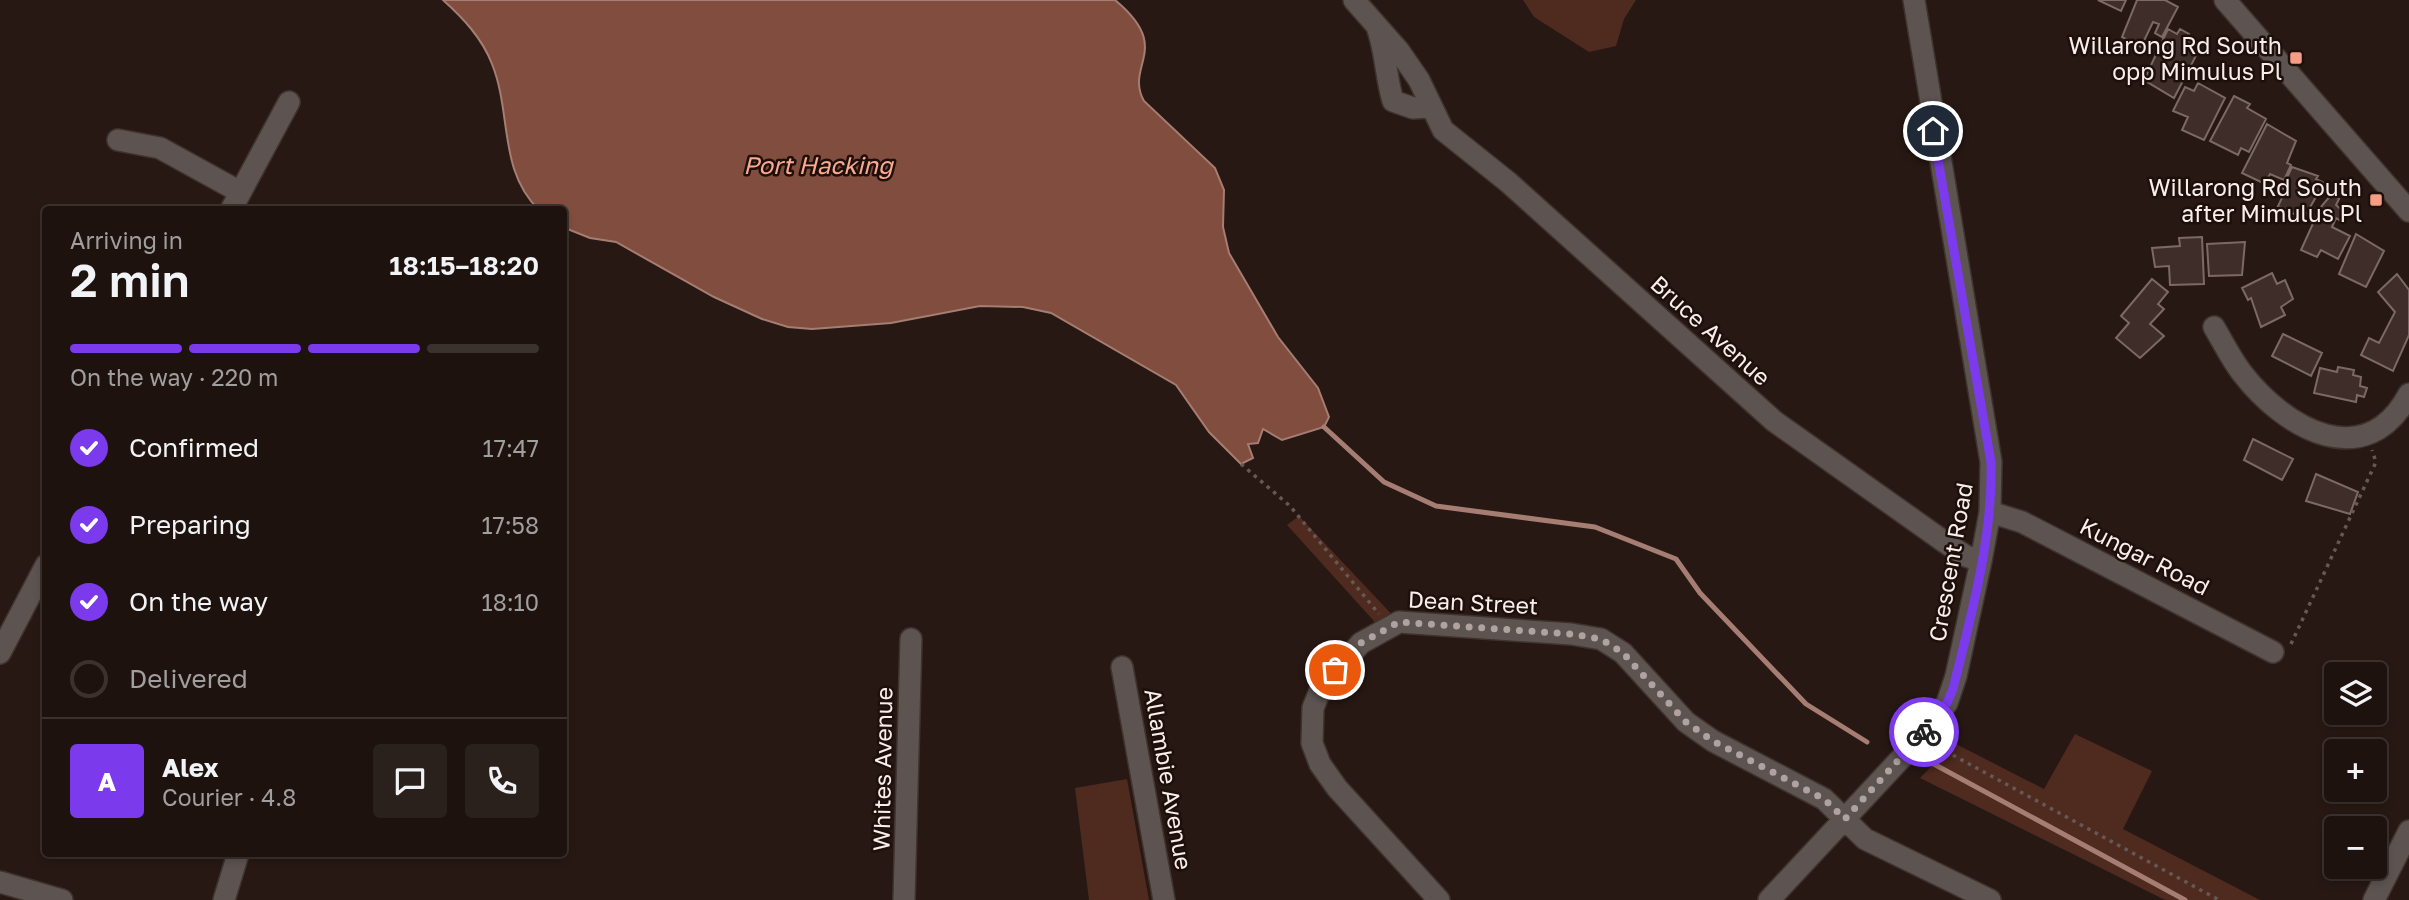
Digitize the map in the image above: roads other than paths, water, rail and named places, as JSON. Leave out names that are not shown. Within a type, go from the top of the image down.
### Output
[{"type":"street","name":"Bruce Avenue","points":[[1353,0],[1419,80],[1443,130],[1508,182],[1774,421],[1953,548],[1981,561]]},
{"type":"street","name":"Crescent Road","points":[[1769,900],[1921,737],[1947,703],[1953,689],[1990,512],[1991,462],[1914,0]]},
{"type":"street","points":[[2225,0],[2409,211]]},
{"type":"street","name":"Bruce Avenue","points":[[1376,25],[1385,53],[1393,101],[1413,108],[1431,107]]},
{"type":"street","points":[[118,140],[160,148],[236,201],[289,102]]},
{"type":"street","points":[[2214,327],[2241,373],[2269,403],[2310,427],[2339,439],[2369,436],[2398,416],[2409,394]]},
{"type":"street","name":"Kungar Road","points":[[1990,512],[2022,522],[2273,652]]},
{"type":"street","points":[[0,653],[42,573]]},
{"type":"street","name":"Dean Street","points":[[1439,900],[1337,788],[1320,764],[1312,743],[1313,708],[1321,688],[1361,643],[1390,627],[1413,621],[1571,634],[1601,639],[1623,653],[1686,722],[1713,741],[1824,799],[1865,839],[1990,900]]},
{"type":"street","name":"Whites Avenue","points":[[904,900],[911,639]]},
{"type":"street","name":"Allambie Avenue","points":[[1122,667],[1164,900]]},
{"type":"street","points":[[2374,900],[2409,831]]},
{"type":"street","points":[[224,900],[237,857]]},
{"type":"street","points":[[0,882],[62,900]]},
{"type":"water","name":"Port Hacking","points":[[443,0],[1115,0],[1142,31],[1145,44],[1139,88],[1144,101],[1215,168],[1224,190],[1223,227],[1229,253],[1278,337],[1318,388],[1329,417],[1324,427],[1282,440],[1263,429],[1258,443],[1248,444],[1253,458],[1241,464],[1209,432],[1176,385],[1051,313],[1023,307],[980,306],[891,323],[812,329],[788,327],[762,319],[714,297],[616,242],[590,238],[567,229],[567,206],[536,206],[517,177],[511,159],[502,102],[492,64],[483,46],[458,14]]},
{"type":"waterway","points":[[1324,427],[1384,482],[1436,506],[1595,527],[1676,559],[1700,593],[1806,704],[1867,742]]},
{"type":"waterway","points":[[1930,762],[2185,900]]},
{"type":"place","name":"Willarong Rd South opp Mimulus Pl","points":[[2296,58]]},
{"type":"place","name":"Willarong Rd South after Mimulus Pl","points":[[2376,200]]}]
